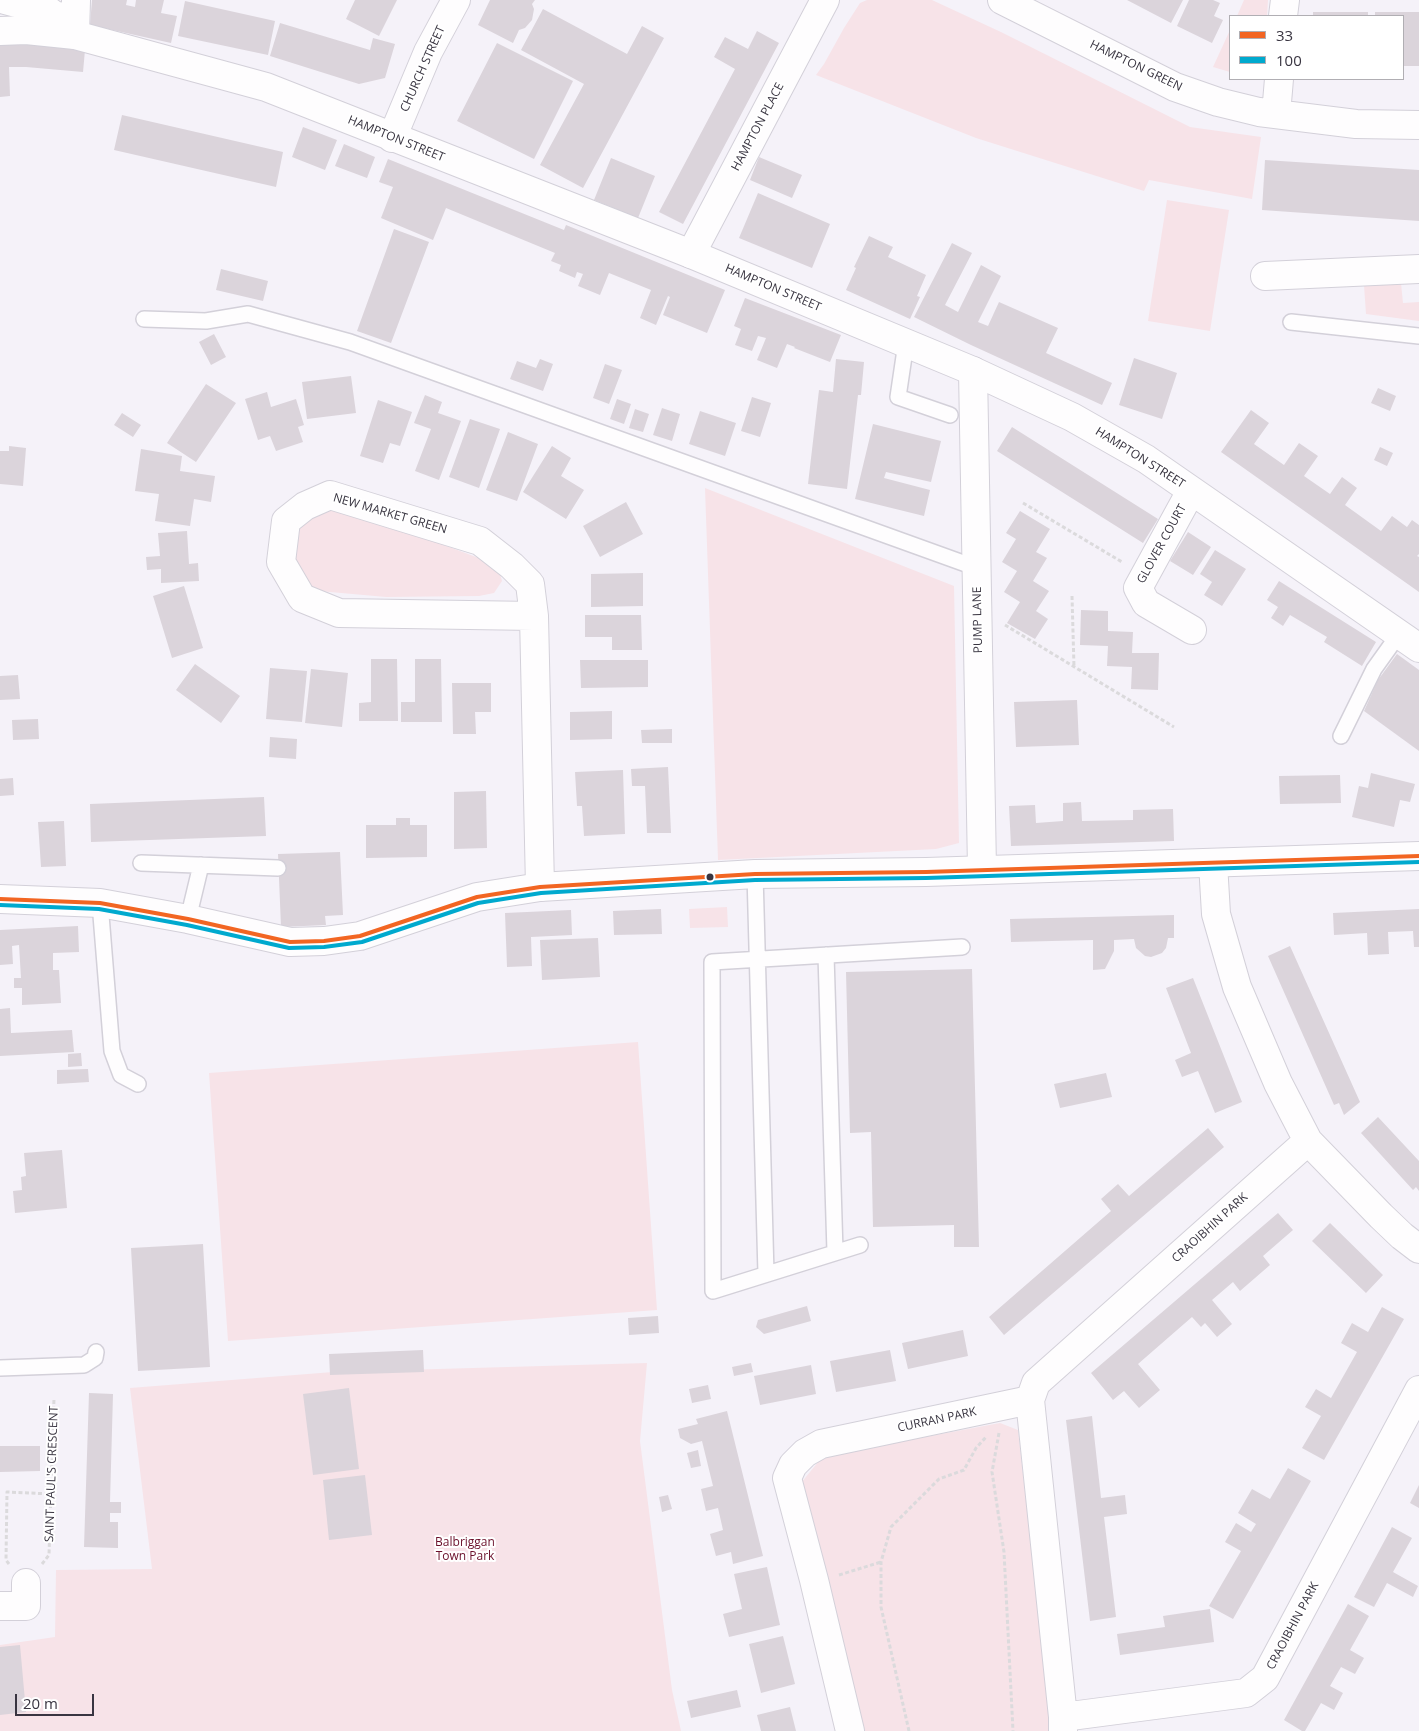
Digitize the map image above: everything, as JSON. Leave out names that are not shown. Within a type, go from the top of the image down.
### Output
[{"type":"street","points":[[0,23],[61,26],[59,16],[5,0]]},
{"type":"street","points":[[75,35],[76,0]]},
{"type":"street","name":"CHURCH STREET","points":[[392,138],[428,52],[456,0]]},
{"type":"street","name":"HAMPTON PLACE","points":[[691,254],[825,0]]},
{"type":"street","name":"HAMPTON GREEN","points":[[1002,0],[1175,87],[1218,102],[1259,112],[1356,124],[1419,125]]},
{"type":"street","points":[[1283,15],[1285,0]]},
{"type":"street","name":"HAMPTON STREET","points":[[0,31],[26,30],[75,35],[266,87],[691,254],[973,371],[1072,417],[1146,459],[1409,641]]},
{"type":"street","points":[[1276,114],[1278,80]]},
{"type":"street","points":[[1265,276],[1419,269]]},
{"type":"street","name":"PUMP LANE","points":[[973,371],[982,869]]},
{"type":"street","name":"GLOVER COURT","points":[[1191,491],[1138,588],[1146,603],[1192,630]]},
{"type":"street","name":"NEW MARKET GREEN","points":[[534,616],[339,613],[302,598],[281,562],[286,521],[305,506],[330,495],[480,541],[512,566],[530,584],[534,616],[540,886]]},
{"type":"street","points":[[0,898],[100,903],[188,919],[290,942],[324,942],[360,936],[477,897],[540,886],[755,874],[926,872],[1419,856]]},
{"type":"street","points":[[1213,863],[1216,914],[1237,987],[1278,1083],[1308,1141],[1381,1216],[1419,1249]]},
{"type":"street","name":"CRAOIBHIN PARK","points":[[1030,1400],[1036,1383],[1308,1141]]},
{"type":"street","name":"CRAOIBHIN PARK","points":[[1063,1724],[1246,1693],[1265,1678],[1419,1390]]},
{"type":"street","points":[[1030,1400],[1063,1724]]},
{"type":"street","name":"CURRAN PARK","points":[[850,1731],[814,1580],[787,1478],[793,1465],[805,1453],[821,1444],[1001,1414],[1030,1400]]},
{"type":"street","points":[[0,1606],[26,1606],[26,1584]]},
{"type":"lane","points":[[144,319],[206,321],[248,314],[350,342],[977,568]]},
{"type":"lane","points":[[1291,322],[1419,336]]},
{"type":"lane","points":[[906,344],[898,397],[950,415]]},
{"type":"lane","points":[[1341,736],[1374,669],[1409,641]]},
{"type":"lane","points":[[142,863],[278,868]]},
{"type":"lane","points":[[188,919],[201,865]]},
{"type":"lane","points":[[755,874],[766,1274]]},
{"type":"lane","points":[[100,903],[112,1050],[121,1075],[138,1084]]},
{"type":"lane","points":[[860,1244],[713,1291],[712,962],[962,947]]},
{"type":"lane","points":[[826,955],[835,1252]]},
{"type":"lane","points":[[0,1368],[84,1365],[94,1358],[96,1352]]},
{"type":"path","points":[[1023,503],[1146,576]]},
{"type":"path","points":[[1072,596],[1074,667]]},
{"type":"path","points":[[978,615],[991,616],[1174,727]]},
{"type":"path","name":"SAINT PAUL'S CRESCENT","points":[[26,1584],[49,1555],[54,1398]]},
{"type":"path","points":[[910,1731],[880,1607],[881,1562],[891,1526],[939,1479],[964,1470],[976,1448],[1001,1414]]},
{"type":"path","points":[[1001,1414],[998,1448],[992,1472],[1004,1552],[1013,1731]]},
{"type":"path","points":[[26,1584],[6,1560],[7,1492],[51,1494]]},
{"type":"path","points":[[814,1580],[823,1580],[881,1562]]},
{"type":"green space","points":[[867,0],[932,0],[1003,33],[1190,127],[1261,137],[1252,199],[1149,180],[1144,191],[976,138],[816,75],[860,3]]},
{"type":"green space","points":[[1244,0],[1268,0],[1267,15],[1237,15]]},
{"type":"green space","points":[[1229,32],[1229,72],[1213,67]]},
{"type":"green space","points":[[1167,200],[1229,210],[1210,331],[1148,321]]},
{"type":"green space","points":[[1401,283],[1403,303],[1419,302],[1419,321],[1366,314],[1364,285]]},
{"type":"green space","points":[[705,488],[954,586],[959,843],[936,849],[718,860]]},
{"type":"green space","points":[[338,510],[412,533],[492,563],[498,567],[502,581],[494,593],[479,596],[386,597],[319,591],[306,583],[293,565],[299,525],[316,513]]},
{"type":"green space","points":[[727,907],[728,927],[690,928],[689,909]]},
{"type":"green space","points":[[638,1042],[657,1310],[228,1341],[209,1073]]},
{"type":"green space","name":"Balbriggan Town Park","points":[[647,1363],[640,1441],[672,1690],[681,1731],[0,1731],[0,1645],[55,1637],[56,1570],[152,1569],[130,1388],[333,1372]]},
{"type":"green space","points":[[1000,1423],[1018,1430],[1052,1731],[860,1731],[801,1483],[823,1456]]},
{"type":"building","points":[[92,0],[127,0],[126,5],[135,7],[136,0],[164,0],[161,13],[177,16],[171,43],[90,25]]},
{"type":"building","points":[[355,0],[397,0],[379,36],[346,19]]},
{"type":"building","points":[[490,0],[535,0],[532,4],[534,9],[532,20],[525,28],[519,30],[513,43],[478,25]]},
{"type":"building","points":[[1127,0],[1183,0],[1171,23]]},
{"type":"building","points":[[1189,0],[1213,0],[1220,3],[1214,16],[1223,20],[1212,43],[1177,26]]},
{"type":"building","points":[[185,1],[275,21],[268,55],[178,36]]},
{"type":"building","points":[[543,9],[627,54],[642,26],[664,38],[583,188],[540,165],[584,84],[521,50]]},
{"type":"building","points":[[1313,12],[1368,12],[1368,15],[1313,15]]},
{"type":"building","points":[[1375,12],[1419,12],[1419,66],[1404,66],[1404,15],[1375,15]]},
{"type":"building","points":[[280,23],[370,50],[373,38],[395,44],[385,78],[359,84],[270,56]]},
{"type":"building","points":[[757,31],[779,43],[683,224],[659,212],[735,69],[714,57],[725,37],[748,49]]},
{"type":"building","points":[[497,43],[573,81],[534,159],[457,121]]},
{"type":"building","points":[[28,44],[85,50],[83,72],[9,67],[10,96],[0,97],[0,45]]},
{"type":"building","points":[[122,115],[283,152],[276,187],[114,150]]},
{"type":"building","points":[[303,127],[337,140],[325,170],[292,157]]},
{"type":"building","points":[[344,144],[375,157],[367,178],[335,166]]},
{"type":"building","points":[[759,157],[802,175],[792,198],[750,180]]},
{"type":"building","points":[[611,158],[655,176],[638,218],[594,200]]},
{"type":"building","points":[[388,159],[564,230],[566,225],[725,290],[707,333],[663,315],[670,297],[668,296],[656,325],[640,318],[651,290],[609,273],[600,295],[578,286],[583,274],[577,272],[575,278],[559,271],[561,265],[551,261],[555,253],[446,208],[433,240],[381,218],[393,187],[379,182]]},
{"type":"building","points":[[1265,160],[1419,170],[1419,221],[1262,210]]},
{"type":"building","points":[[758,193],[830,224],[812,268],[739,238]]},
{"type":"building","points":[[394,229],[429,242],[391,343],[357,331]]},
{"type":"building","points":[[869,236],[893,247],[888,257],[926,275],[917,296],[920,297],[910,319],[846,290],[856,268],[854,267]]},
{"type":"building","points":[[952,243],[972,253],[945,305],[958,312],[981,265],[1001,276],[978,322],[988,326],[999,302],[1058,328],[1046,353],[1112,383],[1102,405],[914,317]]},
{"type":"building","points":[[221,269],[268,281],[263,301],[216,290]]},
{"type":"building","points":[[745,298],[841,335],[830,362],[787,344],[777,368],[757,360],[766,338],[758,336],[752,351],[735,345],[741,329],[734,326]]},
{"type":"building","points":[[214,334],[226,357],[211,365],[199,342]]},
{"type":"building","points":[[1134,358],[1177,373],[1162,419],[1119,405]]},
{"type":"building","points":[[540,359],[553,364],[543,391],[510,379],[517,361],[536,368]]},
{"type":"building","points":[[836,359],[864,362],[861,395],[858,395],[847,489],[808,484],[819,390],[833,392]]},
{"type":"building","points":[[605,364],[622,370],[609,404],[593,398]]},
{"type":"building","points":[[351,376],[356,413],[307,419],[302,382]]},
{"type":"building","points":[[206,384],[236,403],[196,462],[167,443]]},
{"type":"building","points":[[1378,388],[1396,396],[1390,411],[1371,403]]},
{"type":"building","points":[[267,392],[271,407],[296,399],[304,425],[298,427],[303,442],[276,451],[270,436],[258,440],[245,399]]},
{"type":"building","points":[[425,395],[442,402],[438,413],[461,421],[439,480],[415,471],[431,429],[414,423]]},
{"type":"building","points":[[752,397],[771,403],[760,437],[741,431]]},
{"type":"building","points":[[617,399],[631,404],[624,424],[610,419]]},
{"type":"building","points":[[378,400],[412,412],[400,446],[390,443],[383,463],[360,456]]},
{"type":"building","points":[[662,408],[680,414],[672,441],[653,435]]},
{"type":"building","points":[[635,409],[649,414],[643,432],[629,428]]},
{"type":"building","points":[[1251,410],[1269,423],[1254,444],[1284,465],[1299,443],[1318,456],[1304,476],[1330,494],[1342,477],[1357,488],[1345,505],[1381,531],[1392,516],[1407,527],[1412,520],[1419,525],[1419,554],[1417,556],[1419,557],[1419,592],[1221,452]]},
{"type":"building","points":[[700,411],[736,423],[725,456],[689,444]]},
{"type":"building","points":[[122,413],[141,425],[133,437],[114,425]]},
{"type":"building","points":[[470,419],[500,429],[479,488],[449,477]]},
{"type":"building","points":[[873,424],[941,441],[931,482],[886,472],[884,478],[930,490],[924,516],[855,499]]},
{"type":"building","points":[[1012,427],[1158,519],[1143,543],[997,451]]},
{"type":"building","points":[[508,432],[538,444],[517,501],[486,490]]},
{"type":"building","points":[[9,446],[26,448],[23,486],[0,484],[0,451],[9,451]]},
{"type":"building","points":[[552,446],[571,458],[561,476],[584,490],[566,519],[523,492]]},
{"type":"building","points":[[1380,447],[1393,453],[1387,466],[1374,460]]},
{"type":"building","points":[[141,449],[182,456],[180,471],[215,476],[211,502],[194,499],[190,526],[155,521],[159,494],[135,491]]},
{"type":"building","points":[[626,502],[643,534],[600,557],[583,526]]},
{"type":"building","points":[[1020,511],[1050,529],[1036,552],[1047,558],[1033,581],[1049,591],[1036,611],[1048,619],[1035,639],[1007,623],[1020,602],[1004,592],[1017,571],[1002,562],[1016,539],[1006,533]]},
{"type":"building","points":[[187,531],[189,564],[198,563],[199,581],[161,583],[161,569],[147,570],[146,557],[160,556],[158,533]]},
{"type":"building","points":[[1188,532],[1211,547],[1193,575],[1170,561]]},
{"type":"building","points":[[1215,550],[1246,569],[1222,606],[1204,595],[1212,582],[1200,574]]},
{"type":"building","points":[[643,573],[643,606],[591,607],[591,574]]},
{"type":"building","points":[[1279,581],[1376,642],[1362,666],[1324,642],[1327,637],[1290,615],[1283,626],[1271,618],[1278,607],[1267,600]]},
{"type":"building","points":[[184,586],[203,648],[172,658],[153,596]]},
{"type":"building","points":[[1081,610],[1108,611],[1108,631],[1133,632],[1132,653],[1159,653],[1158,690],[1131,689],[1132,667],[1107,666],[1108,646],[1080,645]]},
{"type":"building","points":[[585,615],[641,615],[642,650],[612,650],[612,637],[585,637]]},
{"type":"building","points":[[1397,654],[1419,670],[1419,751],[1364,711],[1378,680]]},
{"type":"building","points":[[371,659],[397,659],[398,721],[359,721],[359,703],[371,702]]},
{"type":"building","points":[[415,659],[441,659],[442,722],[401,722],[401,702],[415,702]]},
{"type":"building","points":[[580,660],[648,660],[648,687],[581,688]]},
{"type":"building","points":[[195,664],[240,696],[221,723],[176,690]]},
{"type":"building","points":[[270,668],[307,671],[302,722],[266,719]]},
{"type":"building","points":[[311,669],[348,673],[342,727],[305,723]]},
{"type":"building","points":[[18,675],[20,699],[0,700],[0,676]]},
{"type":"building","points":[[452,683],[491,683],[491,712],[475,712],[476,734],[453,734]]},
{"type":"building","points":[[1077,700],[1079,745],[1016,747],[1014,702]]},
{"type":"building","points":[[612,711],[612,739],[570,740],[570,712]]},
{"type":"building","points":[[38,719],[39,739],[13,740],[12,720]]},
{"type":"building","points":[[672,729],[672,743],[642,743],[641,730]]},
{"type":"building","points":[[270,737],[297,739],[296,759],[269,757]]},
{"type":"building","points":[[668,767],[671,833],[647,833],[645,786],[632,786],[631,769]]},
{"type":"building","points":[[623,770],[625,834],[584,836],[582,806],[577,806],[575,772]]},
{"type":"building","points":[[1371,773],[1415,784],[1410,802],[1400,800],[1394,827],[1352,817],[1359,786],[1368,788]]},
{"type":"building","points":[[1340,775],[1341,803],[1280,804],[1279,776]]},
{"type":"building","points":[[13,778],[14,795],[0,796],[0,779]]},
{"type":"building","points":[[486,791],[487,848],[454,849],[454,792]]},
{"type":"building","points":[[264,797],[266,836],[91,842],[90,804]]},
{"type":"building","points":[[1081,802],[1082,821],[1133,820],[1133,810],[1173,809],[1174,841],[1011,846],[1009,806],[1035,805],[1036,823],[1063,821],[1063,803]]},
{"type":"building","points":[[396,818],[410,818],[410,825],[427,825],[427,857],[366,858],[366,825],[396,825]]},
{"type":"building","points":[[64,821],[66,866],[41,867],[38,822]]},
{"type":"building","points":[[340,852],[343,915],[325,916],[326,925],[281,927],[278,854]]},
{"type":"building","points":[[661,909],[662,934],[614,935],[613,911]]},
{"type":"building","points":[[1419,909],[1419,947],[1414,947],[1413,931],[1388,932],[1389,954],[1368,955],[1367,933],[1334,935],[1333,913]]},
{"type":"building","points":[[571,910],[572,935],[531,937],[532,966],[507,967],[505,913]]},
{"type":"building","points":[[1174,915],[1174,938],[1168,938],[1166,948],[1162,953],[1151,957],[1145,956],[1136,948],[1134,939],[1114,940],[1114,951],[1105,969],[1093,970],[1093,940],[1011,942],[1010,919]]},
{"type":"building","points":[[78,926],[79,952],[53,953],[53,970],[59,970],[61,1003],[22,1005],[22,988],[14,988],[14,978],[21,978],[19,945],[12,946],[13,964],[0,965],[0,930]]},
{"type":"building","points":[[598,938],[600,977],[542,980],[540,940]]},
{"type":"building","points":[[1290,946],[1360,1102],[1344,1115],[1339,1103],[1334,1105],[1268,956]]},
{"type":"building","points":[[972,969],[979,1247],[954,1247],[954,1225],[873,1227],[871,1132],[850,1133],[846,972]]},
{"type":"building","points":[[1193,978],[1242,1102],[1215,1113],[1198,1071],[1182,1077],[1175,1060],[1191,1053],[1166,988]]},
{"type":"building","points":[[10,1008],[11,1033],[72,1030],[74,1052],[0,1056],[0,1009]]},
{"type":"building","points":[[81,1053],[82,1066],[68,1067],[68,1054]]},
{"type":"building","points":[[88,1069],[89,1082],[57,1084],[57,1070]]},
{"type":"building","points":[[1106,1073],[1112,1097],[1060,1108],[1054,1084]]},
{"type":"building","points":[[1378,1117],[1419,1161],[1419,1191],[1416,1187],[1413,1190],[1361,1133]]},
{"type":"building","points":[[1208,1128],[1224,1147],[1004,1335],[989,1317],[1111,1211],[1101,1199],[1118,1184],[1129,1196]]},
{"type":"building","points":[[62,1150],[67,1208],[15,1213],[13,1191],[22,1190],[21,1177],[26,1176],[24,1153]]},
{"type":"building","points":[[1278,1213],[1293,1230],[1263,1256],[1270,1265],[1240,1291],[1233,1282],[1212,1300],[1232,1324],[1217,1337],[1205,1323],[1201,1327],[1192,1317],[1138,1364],[1160,1390],[1139,1408],[1124,1391],[1113,1400],[1091,1373]]},
{"type":"building","points":[[1330,1223],[1383,1275],[1366,1293],[1312,1241]]},
{"type":"building","points":[[203,1244],[210,1367],[138,1371],[131,1248]]},
{"type":"building","points":[[807,1306],[811,1321],[764,1334],[756,1327],[758,1320]]},
{"type":"building","points":[[1382,1307],[1404,1319],[1324,1460],[1302,1448],[1321,1416],[1305,1407],[1316,1389],[1331,1398],[1357,1352],[1341,1343],[1352,1323],[1368,1332]]},
{"type":"building","points":[[658,1316],[659,1333],[629,1335],[628,1318]]},
{"type":"building","points":[[963,1330],[968,1356],[908,1369],[902,1343]]},
{"type":"building","points":[[423,1350],[424,1372],[330,1375],[329,1354]]},
{"type":"building","points":[[890,1350],[896,1381],[836,1392],[830,1361]]},
{"type":"building","points":[[751,1363],[753,1372],[734,1376],[732,1367]]},
{"type":"building","points":[[811,1365],[816,1394],[760,1405],[754,1376]]},
{"type":"building","points":[[708,1385],[711,1399],[692,1403],[689,1389]]},
{"type":"building","points":[[349,1388],[359,1469],[313,1475],[303,1394]]},
{"type":"building","points":[[89,1393],[113,1394],[110,1502],[121,1502],[121,1513],[110,1513],[110,1522],[118,1522],[118,1548],[84,1547]]},
{"type":"building","points":[[727,1411],[763,1556],[733,1564],[731,1552],[716,1556],[710,1534],[723,1530],[718,1508],[706,1511],[701,1489],[713,1486],[702,1441],[691,1444],[680,1438],[678,1429],[698,1424],[696,1419]]},
{"type":"building","points":[[1092,1416],[1101,1498],[1125,1495],[1127,1514],[1104,1517],[1116,1617],[1090,1621],[1066,1420]]},
{"type":"building","points":[[0,1446],[40,1446],[40,1471],[0,1472]]},
{"type":"building","points":[[698,1450],[701,1466],[691,1468],[687,1453]]},
{"type":"building","points":[[1288,1468],[1311,1481],[1233,1619],[1209,1606],[1241,1551],[1225,1542],[1236,1523],[1251,1532],[1256,1524],[1238,1513],[1252,1489],[1270,1499]]},
{"type":"building","points":[[365,1475],[372,1535],[329,1540],[323,1480]]},
{"type":"building","points":[[1419,1485],[1419,1508],[1410,1503]]},
{"type":"building","points":[[668,1495],[672,1509],[662,1512],[659,1497]]},
{"type":"building","points":[[1392,1527],[1412,1538],[1393,1572],[1418,1586],[1413,1597],[1387,1583],[1374,1607],[1354,1597]]},
{"type":"building","points":[[767,1567],[780,1625],[729,1637],[723,1614],[742,1609],[734,1574]]},
{"type":"building","points":[[1348,1604],[1369,1616],[1350,1650],[1364,1658],[1355,1674],[1341,1667],[1330,1686],[1343,1693],[1334,1710],[1321,1703],[1305,1731],[1302,1731],[1284,1720]]},
{"type":"building","points":[[1210,1609],[1214,1642],[1120,1655],[1117,1634],[1165,1627],[1163,1616]]},
{"type":"building","points":[[783,1636],[795,1684],[761,1693],[749,1644]]},
{"type":"building","points":[[20,1645],[26,1712],[0,1715],[0,1647]]},
{"type":"building","points":[[737,1690],[741,1707],[691,1718],[687,1701]]},
{"type":"building","points":[[790,1707],[796,1731],[761,1731],[757,1715]]},
{"type":"transit line","name":"33","points":[[0,899],[100,903],[188,919],[290,942],[324,941],[360,936],[477,897],[540,887],[755,874],[926,872],[1419,856]]},
{"type":"transit line","name":"100","points":[[0,905],[99,909],[187,925],[289,948],[324,947],[362,942],[478,903],[541,893],[755,880],[926,878],[1419,862]]}]
